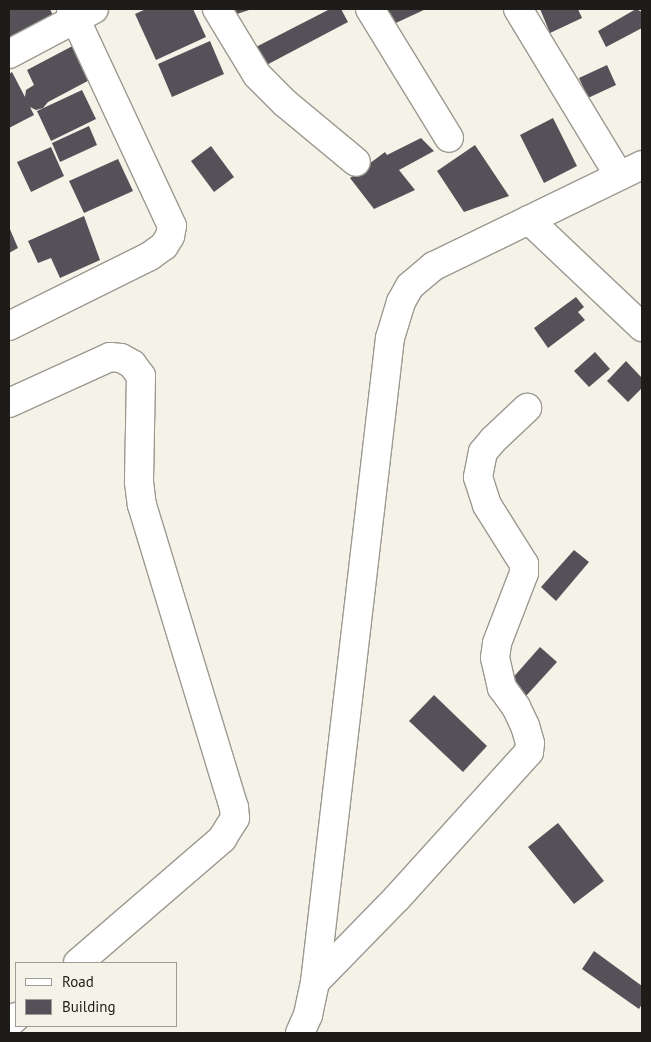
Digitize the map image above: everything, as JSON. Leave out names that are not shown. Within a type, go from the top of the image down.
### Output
[{"type":"street","points":[[217,9],[257,75],[285,103],[356,162]]},
{"type":"street","points":[[370,9],[449,138]]},
{"type":"street","points":[[300,1033],[308,1015],[315,982],[393,329],[401,302],[410,286],[434,266],[630,170],[518,9]]},
{"type":"street","points":[[9,54],[80,12],[172,226],[170,236],[164,246],[150,256],[9,326]]},
{"type":"street","points":[[529,220],[642,327]]},
{"type":"street","points":[[9,403],[110,357],[120,358],[132,364],[141,376],[139,482],[142,505],[234,807],[235,818],[222,839],[79,962]]},
{"type":"street","points":[[315,982],[397,898],[529,752],[530,743],[525,726],[516,707],[502,688],[495,658],[504,624],[524,573],[524,564],[487,506],[478,477],[483,452],[498,435],[528,408]]},
{"type":"building","points":[[9,9],[50,9],[55,20],[9,40]]},
{"type":"building","points":[[146,9],[193,9],[206,37],[156,60],[135,14]]},
{"type":"building","points":[[221,9],[252,9],[225,18]]},
{"type":"building","points":[[330,9],[341,9],[348,22],[257,70],[248,51]]},
{"type":"building","points":[[376,9],[426,9],[385,28]]},
{"type":"building","points":[[540,9],[578,9],[582,18],[550,33]]},
{"type":"building","points":[[636,9],[642,12],[642,28],[606,47],[598,31]]},
{"type":"building","points":[[82,41],[99,75],[48,102],[43,108],[36,110],[30,107],[34,115],[9,128],[9,74],[12,72],[25,97],[26,90],[34,85],[27,70]]},
{"type":"building","points":[[210,41],[224,74],[172,97],[158,64]]},
{"type":"building","points":[[607,65],[616,85],[588,98],[579,78]]},
{"type":"building","points":[[82,90],[96,119],[51,141],[37,111]]},
{"type":"building","points":[[553,118],[577,166],[544,183],[520,135]]},
{"type":"building","points":[[89,126],[97,145],[60,162],[52,143]]},
{"type":"building","points":[[421,138],[434,151],[399,170],[415,190],[374,209],[350,178],[385,152],[387,155]]},
{"type":"building","points":[[475,145],[509,196],[464,212],[437,171]]},
{"type":"building","points":[[211,146],[234,177],[214,192],[191,161]]},
{"type":"building","points":[[51,147],[64,176],[31,192],[17,162]]},
{"type":"building","points":[[118,159],[133,191],[84,213],[69,181]]},
{"type":"building","points":[[84,216],[100,260],[60,278],[51,258],[38,263],[28,241]]},
{"type":"building","points":[[9,227],[18,248],[9,253]]},
{"type":"building","points":[[576,297],[584,307],[578,312],[585,320],[548,348],[534,328]]},
{"type":"building","points":[[595,352],[610,369],[589,387],[574,371]]},
{"type":"building","points":[[626,361],[642,378],[642,388],[628,402],[607,381]]},
{"type":"building","points":[[574,550],[589,562],[556,601],[541,587]]},
{"type":"building","points":[[540,647],[557,662],[526,696],[510,681]]},
{"type":"building","points":[[434,695],[487,746],[463,772],[409,721]]},
{"type":"building","points":[[558,823],[604,881],[574,904],[528,847]]},
{"type":"building","points":[[594,951],[642,986],[642,1004],[639,1009],[582,969]]}]
